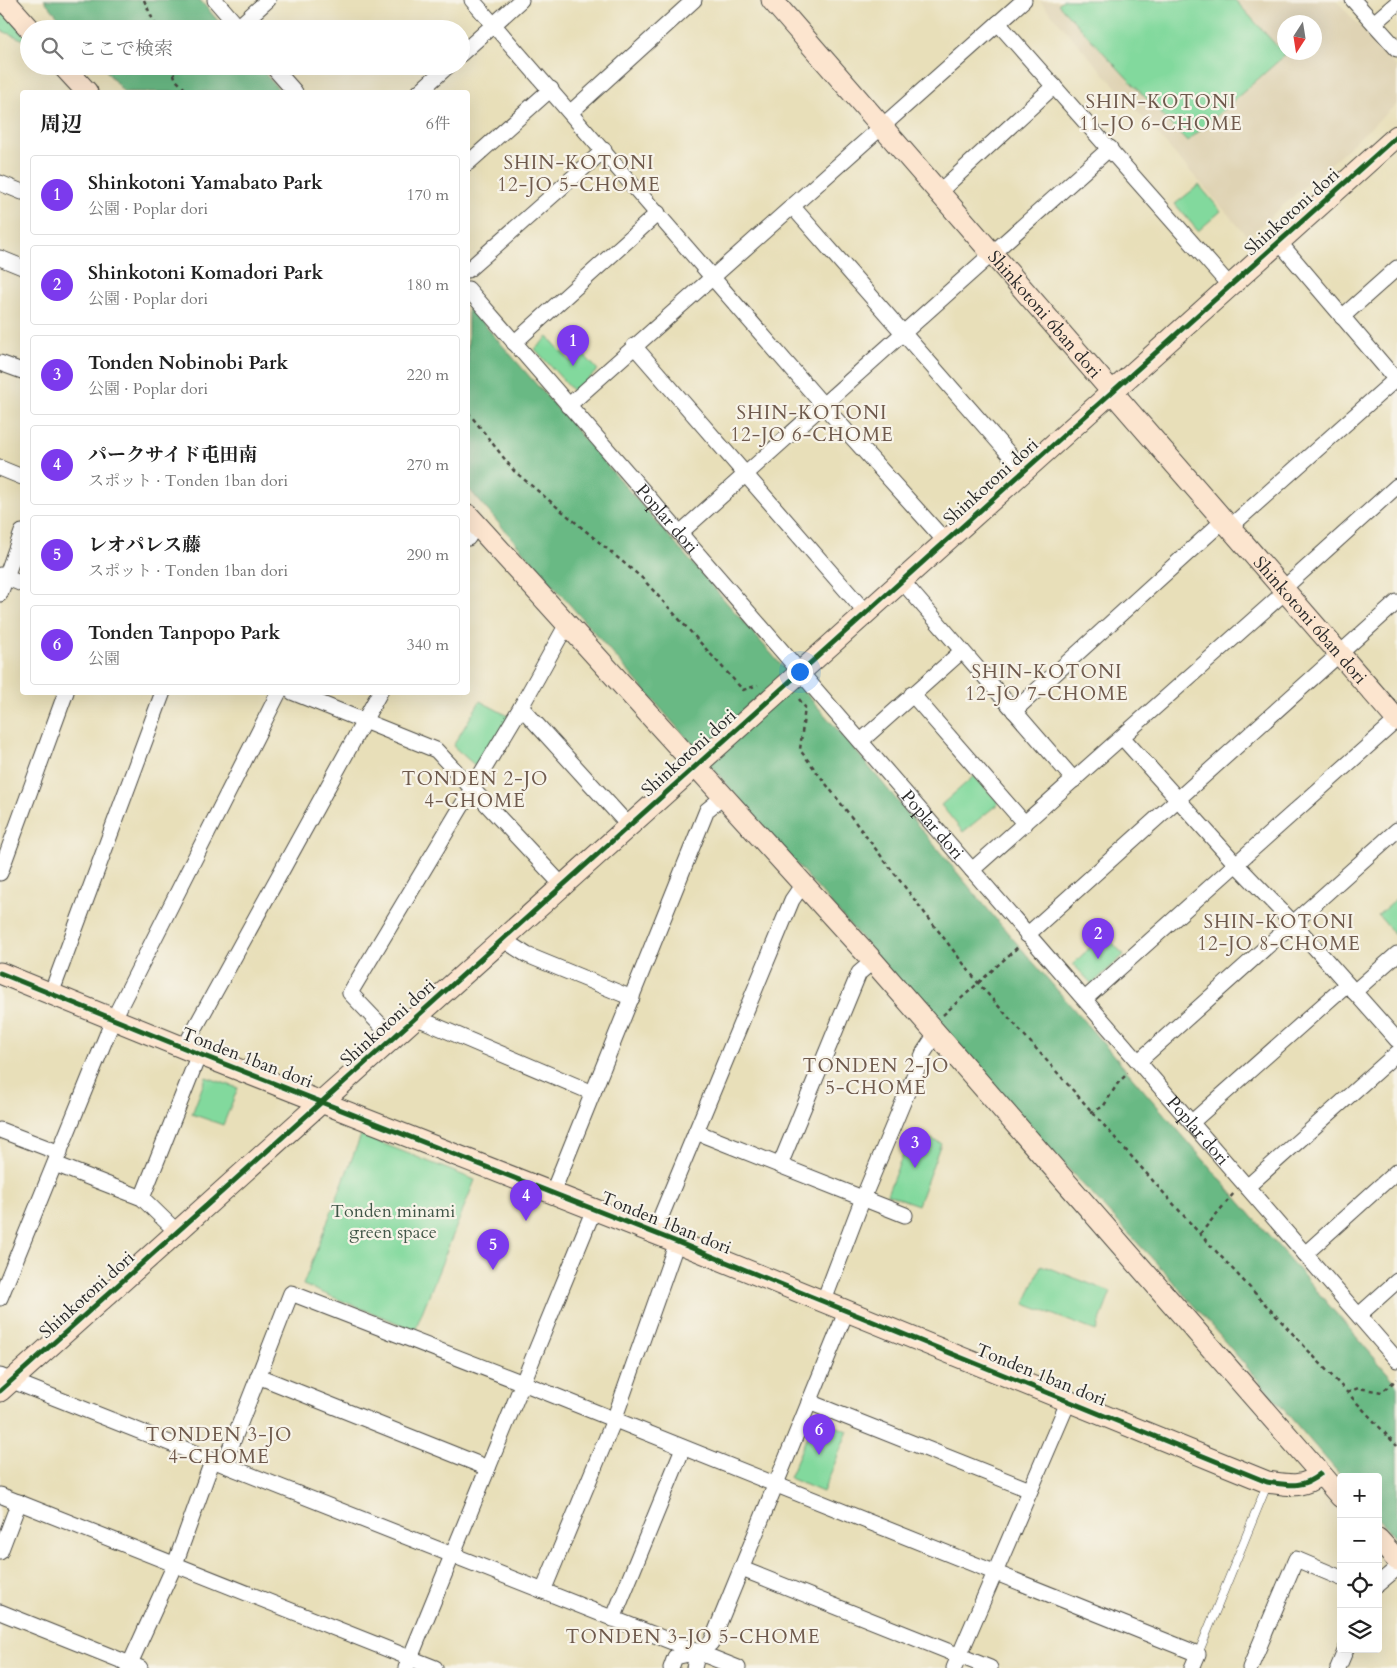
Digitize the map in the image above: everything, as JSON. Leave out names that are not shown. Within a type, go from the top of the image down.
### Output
[{"type":"street","points":[[4,0],[22,20]]},
{"type":"street","points":[[215,0],[232,20]]},
{"type":"street","points":[[247,20],[268,0]]},
{"type":"street","points":[[472,0],[824,405],[946,542]]},
{"type":"street","points":[[470,46],[522,0]]},
{"type":"street","points":[[571,112],[694,0]]},
{"type":"street","name":"Shinkotoni 6ban dori","points":[[772,0],[1397,720]]},
{"type":"street","points":[[568,406],[1024,0]]},
{"type":"street","points":[[1353,0],[1397,50]]},
{"type":"street","points":[[1374,23],[1397,3]]},
{"type":"street","points":[[998,24],[1110,148],[1230,286]]},
{"type":"street","points":[[72,75],[85,90]]},
{"type":"street","points":[[280,75],[293,90]]},
{"type":"street","points":[[421,90],[438,75]]},
{"type":"street","points":[[939,192],[1054,86]]},
{"type":"street","points":[[470,161],[551,89]]},
{"type":"street","name":"Shinkotoni dori","points":[[4,1382],[177,1232],[1397,136]]},
{"type":"street","points":[[680,533],[1110,148]]},
{"type":"street","points":[[470,268],[604,150]]},
{"type":"street","points":[[0,183],[20,191]]},
{"type":"street","points":[[792,206],[1024,471]]},
{"type":"street","points":[[514,343],[658,213]]},
{"type":"street","points":[[1014,711],[1396,379],[1279,242]]},
{"type":"street","points":[[0,258],[20,266]]},
{"type":"street","points":[[1342,317],[1397,268]]},
{"type":"street","name":"Poplar dori","points":[[470,291],[680,533],[793,678],[861,741],[1027,935],[1139,1061],[1397,1360]]},
{"type":"street","points":[[634,346],[866,613]]},
{"type":"street","points":[[0,362],[20,370]]},
{"type":"street","points":[[0,468],[20,476]]},
{"type":"street","points":[[972,870],[1122,737],[1397,486]]},
{"type":"street","points":[[470,526],[567,624],[873,961],[1337,1493]]},
{"type":"street","points":[[0,594],[3,576],[20,537]]},
{"type":"street","points":[[3,576],[20,583]]},
{"type":"street","points":[[902,581],[1074,780]]},
{"type":"street","points":[[1027,935],[1397,602]]},
{"type":"street","points":[[392,1037],[350,993],[521,707],[567,624]]},
{"type":"street","points":[[861,741],[962,651]]},
{"type":"street","points":[[912,694],[1025,824]]},
{"type":"street","points":[[0,873],[65,695]]},
{"type":"street","points":[[51,994],[162,695]]},
{"type":"street","points":[[0,1298],[6,1264],[57,1158],[113,1020],[277,695]]},
{"type":"street","points":[[299,695],[436,750],[562,885]]},
{"type":"street","points":[[142,1198],[192,1051],[378,695]]},
{"type":"street","points":[[521,707],[629,826]]},
{"type":"street","points":[[1084,999],[1397,720]]},
{"type":"street","points":[[1122,737],[1236,864],[1293,923],[1397,1040]]},
{"type":"street","points":[[552,1194],[707,810],[723,797]]},
{"type":"street","points":[[1139,1061],[1397,830]]},
{"type":"street","points":[[654,1233],[792,900],[803,884]]},
{"type":"street","points":[[502,940],[526,955],[632,998]]},
{"type":"street","points":[[1192,1122],[1351,988],[1397,954]]},
{"type":"street","points":[[780,1165],[858,973],[873,961]]},
{"type":"street","name":"Tonden 1ban dori","points":[[0,973],[113,1020],[323,1101],[552,1194],[677,1242],[823,1303],[1069,1400],[1268,1482],[1292,1485],[1309,1483],[1320,1474]]},
{"type":"street","points":[[415,1017],[594,1093]]},
{"type":"street","points":[[823,1303],[863,1198],[924,1052],[936,1034]]},
{"type":"street","points":[[1247,1187],[1397,1053]]},
{"type":"street","points":[[0,1130],[142,1198],[177,1232]]},
{"type":"street","points":[[696,1132],[905,1216]]},
{"type":"street","points":[[1305,1254],[1397,1171]]},
{"type":"street","points":[[408,1663],[594,1209]]},
{"type":"street","points":[[543,1591],[614,1420],[677,1242]]},
{"type":"street","points":[[1359,1315],[1397,1281]]},
{"type":"street","points":[[0,1612],[133,1667],[218,1461],[258,1376],[291,1293],[523,1383],[995,1573],[1195,1661]]},
{"type":"street","points":[[671,1668],[675,1657],[698,1652],[711,1644],[846,1312]]},
{"type":"street","points":[[258,1376],[488,1468]]},
{"type":"street","points":[[4,1382],[218,1461],[738,1668]]},
{"type":"street","points":[[956,1662],[1069,1400]]},
{"type":"street","points":[[809,1402],[1030,1490]]},
{"type":"street","points":[[614,1619],[683,1448]]},
{"type":"street","points":[[0,1495],[175,1564],[408,1663],[435,1668]]},
{"type":"street","points":[[0,1552],[19,1502]]},
{"type":"street","points":[[1382,1543],[1397,1560]]},
{"type":"street","points":[[1250,1668],[1296,1559],[1337,1576]]},
{"type":"street","points":[[1382,1581],[1397,1568]]},
{"type":"street","points":[[742,1569],[956,1662],[990,1668]]},
{"type":"street","points":[[694,1668],[698,1652]]},
{"type":"street","points":[[1338,1668],[1344,1653]]},
{"type":"lane","points":[[1195,1661],[1268,1482]]},
{"type":"path","points":[[144,0],[153,20]]},
{"type":"path","points":[[174,75],[176,80],[186,90]]},
{"type":"path","points":[[470,415],[514,471],[642,578],[743,690],[762,684]]},
{"type":"path","points":[[793,678],[805,706],[800,750],[979,984],[1090,1112],[1200,1234],[1397,1446]]},
{"type":"path","points":[[936,1034],[938,1019],[1014,953],[1027,935]]},
{"type":"path","points":[[1090,1112],[1103,1107],[1118,1084],[1139,1061]]},
{"type":"path","points":[[1200,1234],[1237,1190],[1247,1187]]},
{"type":"path","points":[[1347,1393],[1358,1388],[1382,1392],[1397,1379]]},
{"type":"shaded area","points":[[1336,0],[1397,68],[1397,104],[1248,237],[1040,1]]},
{"type":"green space","points":[[44,0],[200,0],[217,20],[61,20]]},
{"type":"green space","points":[[1063,0],[1235,0],[1277,46],[1277,60],[1279,60],[1187,142],[1058,4]]},
{"type":"green space","points":[[0,6],[20,28],[20,38],[0,30]]},
{"type":"green space","points":[[110,75],[266,75],[279,90],[122,90]]},
{"type":"green space","points":[[1199,185],[1221,211],[1198,231],[1175,204]]},
{"type":"green space","points":[[470,308],[850,744],[995,918],[1397,1384],[1397,1540],[1382,1523],[1382,1473],[1339,1473],[1162,1269],[986,1081],[470,490]]},
{"type":"green space","points":[[548,337],[571,362],[583,354],[598,370],[574,392],[535,349]]},
{"type":"green space","points":[[480,701],[510,717],[479,769],[453,746]]},
{"type":"green space","points":[[974,776],[999,803],[963,832],[941,805]]},
{"type":"green space","points":[[1397,898],[1397,937],[1378,915]]},
{"type":"green space","points":[[1104,934],[1124,955],[1092,984],[1073,964]]},
{"type":"green space","points":[[206,1077],[238,1088],[223,1125],[192,1114]]},
{"type":"green space","points":[[912,1132],[941,1143],[918,1205],[887,1194]]},
{"type":"green space","name":"Tonden minami green space","points":[[361,1135],[475,1180],[415,1330],[303,1285]]},
{"type":"green space","points":[[1041,1265],[1111,1292],[1096,1331],[1025,1304]]},
{"type":"green space","points":[[815,1418],[848,1431],[823,1492],[789,1478]]},
{"type":"cycle path","points":[[0,1391],[1397,136]]},
{"type":"cycle path","points":[[0,973],[199,1054],[677,1242],[1267,1482],[1295,1485],[1307,1482],[1320,1474]]},
{"type":"place","name":"Shinkotoni Yamabato Park","points":[[573,366]]},
{"type":"place","name":"Shinkotoni Komadori Park","points":[[1098,959]]},
{"type":"place","name":"Tonden Nobinobi Park","points":[[915,1168]]},
{"type":"place","name":"パークサイド屯田南","points":[[526,1221]]},
{"type":"place","name":"レオパレス藤","points":[[493,1270]]},
{"type":"place","name":"Tonden Tanpopo Park","points":[[819,1455]]},
{"type":"district","name":"SHIN-KOTONI 11-JO 6-CHOME","points":[[1161,113]]},
{"type":"district","name":"SHIN-KOTONI 12-JO 5-CHOME","points":[[579,174]]},
{"type":"district","name":"SHIN-KOTONI 12-JO 6-CHOME","points":[[812,424]]},
{"type":"district","name":"SHIN-KOTONI 12-JO 7-CHOME","points":[[1047,683]]},
{"type":"district","name":"TONDEN 2-JO 4-CHOME","points":[[475,790]]},
{"type":"district","name":"SHIN-KOTONI 12-JO 8-CHOME","points":[[1279,933]]},
{"type":"district","name":"TONDEN 2-JO 5-CHOME","points":[[876,1077]]},
{"type":"district","name":"TONDEN 3-JO 4-CHOME","points":[[219,1446]]},
{"type":"district","name":"TONDEN 3-JO 5-CHOME","points":[[693,1637]]}]
